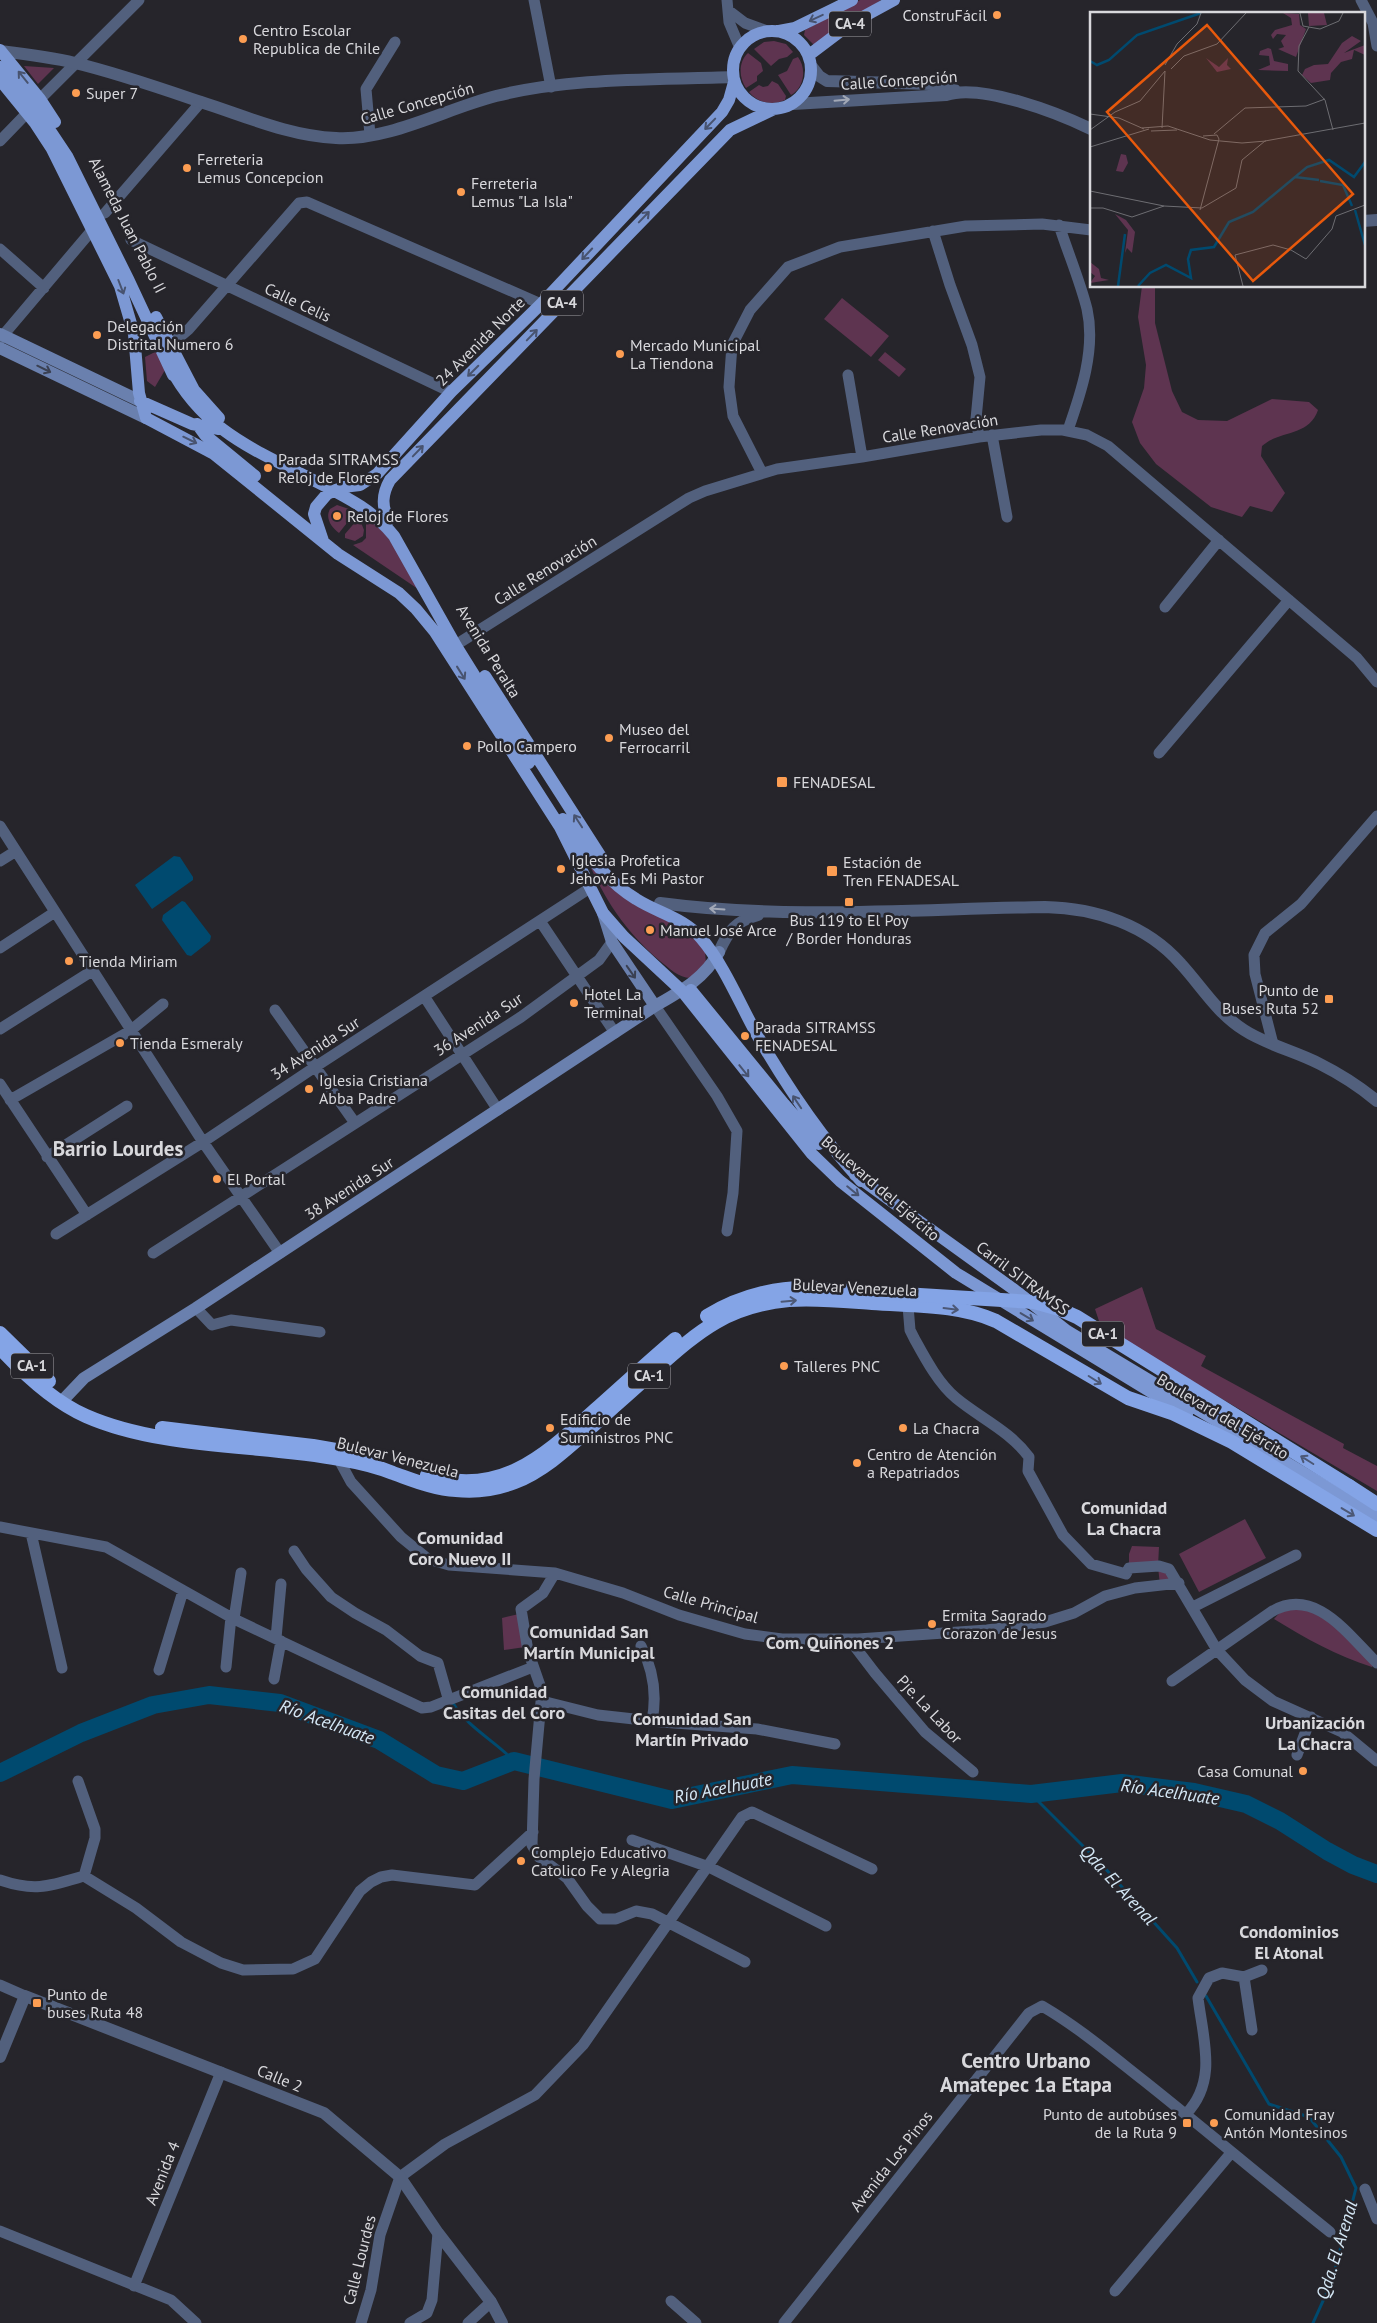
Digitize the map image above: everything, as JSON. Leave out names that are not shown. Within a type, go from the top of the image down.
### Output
[{"type":"highway","name":"Bulevar Venezuela","points":[[0,1333],[66,1397],[103,1413],[146,1426],[343,1450],[374,1457],[443,1479],[461,1481],[490,1478],[513,1472],[539,1458],[675,1339],[710,1314],[736,1301],[768,1292],[802,1288],[822,1289]]},
{"type":"highway","name":"Boulevard del Ejército","points":[[822,1289],[1034,1302],[1059,1309],[1086,1323],[1373,1501]]},
{"type":"highway","name":"Bulevar Venezuela","points":[[0,1348],[41,1386],[84,1415],[106,1424],[150,1435],[338,1458],[375,1467],[444,1489],[469,1490],[504,1485],[528,1476],[555,1459],[684,1343],[722,1319],[748,1308],[791,1300],[820,1300],[946,1308],[982,1314],[1128,1398],[1172,1413],[1232,1442]]},
{"type":"highway","points":[[41,1386],[66,1397],[84,1415]]},
{"type":"highway","name":"Boulevard del Ejército","points":[[1232,1442],[1377,1530]]},
{"type":"main road","name":"CA-4","points":[[734,80],[734,63],[740,48],[751,36],[795,28],[852,0]]},
{"type":"main road","name":"CA-4","points":[[810,61],[850,24],[894,0]]},
{"type":"main road","points":[[772,31],[797,39],[810,61],[809,85],[803,95],[793,104]]},
{"type":"main road","name":"Alameda Juan Pablo II","points":[[0,51],[40,99],[62,133],[105,213],[170,345],[198,395],[215,414],[244,436]]},
{"type":"main road","name":"Carril SITRAMSS","points":[[0,67],[36,108],[64,150],[170,367],[185,406],[198,426],[217,446],[317,526],[409,592],[459,643]]},
{"type":"main road","name":"Alameda Juan Pablo II","points":[[0,80],[27,113],[52,149],[94,229],[120,286],[131,319],[137,351],[140,401],[146,418]]},
{"type":"main road","points":[[734,80],[743,96],[752,104],[774,109]]},
{"type":"main road","name":"24 Avenida Norte","points":[[324,542],[314,514],[321,500],[338,489],[360,485],[377,474],[451,392],[540,304],[722,112],[729,100],[734,80]]},
{"type":"main road","name":"CA-4","points":[[774,109],[793,104]]},
{"type":"main road","name":"24 Avenida Norte","points":[[389,520],[383,505],[383,496],[390,480],[730,130],[774,109]]},
{"type":"main road","points":[[1,339],[140,401]]},
{"type":"main road","points":[[1,339],[208,450],[324,542],[399,593],[416,609],[435,632],[560,827],[603,913],[612,942],[655,1006],[700,978],[717,955]]},
{"type":"main road","name":"Carril SITRAMSS","points":[[170,367],[194,405],[222,430],[338,489],[384,524],[394,536],[570,829],[603,898],[621,926],[685,989],[800,1123],[833,1157],[861,1180],[1016,1291],[1067,1331],[1377,1517]]},
{"type":"main road","name":"Avenida Peralta","points":[[140,401],[198,426],[244,436],[338,489],[371,503],[389,520],[414,558],[459,643],[606,863],[618,877],[635,890],[690,918],[703,928],[715,943],[717,955]]},
{"type":"main road","name":"Carril SITRAMSS","points":[[570,829],[612,882],[637,900],[677,919],[694,930],[717,955],[786,1086],[821,1135],[861,1180]]},
{"type":"main road","points":[[603,913],[624,937],[685,989]]},
{"type":"main road","name":"Boulevard del Ejército","points":[[685,989],[790,1128],[812,1154],[840,1181],[956,1273],[1232,1442]]},
{"type":"main road","name":"38 Avenida Sur","points":[[66,1397],[84,1378],[196,1308],[655,1006]]},
{"type":"street","points":[[534,0],[551,87]]},
{"type":"street","points":[[1361,0],[1375,23],[1377,46]]},
{"type":"street","points":[[40,99],[131,3]]},
{"type":"street","points":[[727,5],[745,23],[772,31]]},
{"type":"street","points":[[727,5],[728,22],[740,48]]},
{"type":"street","points":[[370,135],[366,90],[395,42]]},
{"type":"street","name":"Calle Concepción","points":[[0,51],[76,63],[279,128],[315,136],[337,138],[370,135],[497,96],[551,87],[584,83],[734,80]]},
{"type":"street","points":[[810,61],[827,81],[932,84],[957,91]]},
{"type":"street","name":"Calle Concepción","points":[[793,104],[946,95],[957,91],[986,95],[1048,111],[1090,129]]},
{"type":"street","points":[[105,213],[201,102]]},
{"type":"street","points":[[0,141],[27,113]]},
{"type":"street","points":[[170,345],[189,329],[299,204],[308,202],[540,304]]},
{"type":"street","points":[[1364,221],[1377,220]]},
{"type":"street","points":[[762,473],[733,416],[729,387],[732,345],[750,310],[788,267],[840,247],[966,226],[1059,225],[1090,230]]},
{"type":"street","points":[[1059,225],[1087,308],[1090,339],[1082,391],[1068,430]]},
{"type":"street","points":[[1,339],[94,229]]},
{"type":"street","points":[[933,231],[980,377],[976,419],[979,437]]},
{"type":"street","name":"Calle Celis","points":[[131,240],[451,392]]},
{"type":"street","points":[[0,249],[44,288]]},
{"type":"street","points":[[848,375],[862,457]]},
{"type":"street","name":"Calle Renovación","points":[[459,643],[688,498],[704,491],[762,473],[979,437],[1047,429],[1068,430],[1087,435],[1108,446],[1357,658],[1377,682]]},
{"type":"street","points":[[992,436],[1007,517]]},
{"type":"street","points":[[1165,607],[1219,540]]},
{"type":"street","points":[[1159,754],[1289,600]]},
{"type":"street","points":[[1273,1044],[1256,974],[1254,956],[1264,933],[1301,904],[1377,816]]},
{"type":"street","points":[[0,826],[202,1142],[280,1253]]},
{"type":"street","points":[[0,861],[16,851]]},
{"type":"street","name":"34 Avenida Sur","points":[[56,1234],[202,1142],[590,888]]},
{"type":"street","points":[[660,903],[765,913],[898,912],[1045,907],[1063,907],[1097,913],[1111,917],[1154,939],[1180,963],[1220,1012],[1243,1030],[1321,1064],[1377,1101]]},
{"type":"street","points":[[0,948],[55,912]]},
{"type":"street","points":[[717,955],[731,928],[746,918],[765,913]]},
{"type":"street","points":[[540,921],[615,1033]]},
{"type":"street","name":"36 Avenida Sur","points":[[153,1254],[462,1054],[577,977],[600,960],[612,942]]},
{"type":"street","points":[[0,1029],[92,971]]},
{"type":"street","points":[[424,996],[498,1110]]},
{"type":"street","points":[[10,1100],[130,1031],[163,1004]]},
{"type":"street","points":[[655,1006],[717,1096],[737,1131],[733,1194],[727,1232]]},
{"type":"street","points":[[275,1010],[355,1123]]},
{"type":"street","points":[[0,1084],[47,1158],[87,1215]]},
{"type":"street","points":[[47,1158],[127,1106]]},
{"type":"street","points":[[908,1306],[910,1330],[945,1386],[955,1397],[1013,1439],[1024,1450],[1029,1457],[1028,1471],[1063,1535],[1091,1564],[1126,1574],[1129,1568],[1163,1567],[1172,1572],[1217,1650],[1238,1673],[1262,1694],[1342,1732],[1377,1761]]},
{"type":"street","points":[[196,1308],[212,1326],[231,1320],[320,1332]]},
{"type":"street","name":"Calle Principal","points":[[338,1458],[344,1474],[351,1482],[401,1537],[428,1560],[448,1565],[555,1573],[623,1593],[679,1614],[746,1634],[782,1639],[849,1639],[971,1631],[1044,1622],[1074,1613],[1105,1596],[1135,1588],[1179,1583]]},
{"type":"street","points":[[0,1527],[106,1547],[232,1618],[420,1707],[429,1707],[448,1698],[533,1667]]},
{"type":"street","points":[[30,1533],[62,1668]]},
{"type":"street","points":[[294,1551],[306,1569],[331,1597],[386,1630],[420,1656],[438,1663],[448,1698]]},
{"type":"street","points":[[1193,1608],[1296,1555]]},
{"type":"street","points":[[226,1666],[232,1618],[241,1573]]},
{"type":"street","points":[[555,1573],[543,1593],[521,1609],[533,1667],[542,1692],[534,1779],[532,1845],[538,1857],[567,1878],[587,1906],[600,1919],[616,1919],[636,1911],[652,1914],[745,1962]]},
{"type":"street","points":[[274,1679],[281,1584]]},
{"type":"street","points":[[159,1670],[183,1591]]},
{"type":"street","points":[[1172,1681],[1271,1612],[1295,1603],[1309,1605],[1324,1612],[1377,1664]]},
{"type":"street","name":"Pje. La Labor","points":[[849,1639],[925,1732],[973,1772]]},
{"type":"street","points":[[641,1646],[649,1662],[653,1688],[655,1704],[652,1721]]},
{"type":"street","points":[[542,1701],[598,1715],[757,1729],[835,1744]]},
{"type":"street","points":[[1297,1755],[1311,1717]]},
{"type":"street","points":[[78,1780],[95,1829],[95,1838],[84,1876]]},
{"type":"street","points":[[400,2177],[445,2144],[535,2095],[583,2045],[668,1922],[709,1867],[742,1817],[752,1812],[872,1869]]},
{"type":"street","points":[[0,1880],[21,1887],[34,1888],[53,1885],[84,1876],[136,1908],[181,1942],[221,1963],[243,1970],[293,1969],[316,1959],[360,1891],[371,1882],[381,1877],[392,1875],[475,1885],[532,1832]]},
{"type":"street","points":[[632,1840],[709,1867],[826,1926]]},
{"type":"street","points":[[1186,2114],[1194,2105],[1205,2082],[1206,2059],[1198,1998],[1201,1989],[1209,1978],[1222,1973],[1244,1977],[1262,1970]]},
{"type":"street","points":[[1244,1977],[1252,2030]]},
{"type":"street","name":"Calle 2","points":[[0,1985],[324,2113],[400,2177],[438,2233],[487,2297],[502,2323]]},
{"type":"street","points":[[0,2057],[25,1996]]},
{"type":"street","name":"Avenida Los Pinos","points":[[784,2323],[1029,2013],[1042,2006],[1070,2022],[1330,2232]]},
{"type":"street","name":"Avenida 4","points":[[134,2286],[221,2072]]},
{"type":"street","points":[[1115,2291],[1231,2153]]},
{"type":"street","name":"Calle Lourdes","points":[[361,2323],[371,2290],[380,2235],[400,2177]]},
{"type":"street","points":[[1365,2189],[1377,2219]]},
{"type":"street","points":[[0,2231],[171,2300],[196,2323]]},
{"type":"street","points":[[410,2323],[426,2312],[432,2300],[438,2233]]},
{"type":"street","points":[[468,2323],[487,2297]]},
{"type":"street","points":[[671,2301],[696,2323]]},
{"type":"shaded area","points":[[860,0],[881,0],[814,45],[804,35],[805,30]]},
{"type":"shaded area","points":[[774,41],[786,44],[793,52],[787,57],[779,59],[771,66],[754,49],[764,42]]},
{"type":"shaded area","points":[[748,53],[761,63],[763,71],[757,76],[757,81],[746,88],[742,80],[741,65]]},
{"type":"shaded area","points":[[798,57],[803,67],[803,78],[799,88],[791,95],[778,75],[787,71],[793,59]]},
{"type":"shaded area","points":[[24,66],[54,68],[38,84]]},
{"type":"shaded area","points":[[772,81],[778,84],[786,96],[785,100],[775,103],[761,101],[749,92],[759,85],[763,87],[768,86]]},
{"type":"shaded area","points":[[1142,288],[1155,288],[1155,323],[1172,391],[1182,412],[1198,420],[1227,421],[1272,399],[1309,402],[1318,410],[1314,419],[1308,425],[1277,437],[1262,446],[1261,456],[1285,493],[1272,512],[1250,506],[1242,517],[1211,507],[1156,464],[1140,443],[1132,422],[1144,388],[1146,365],[1138,317]]},
{"type":"shaded area","points":[[842,298],[889,336],[871,357],[824,319]]},
{"type":"shaded area","points":[[157,351],[165,370],[155,387],[147,381],[145,357]]},
{"type":"shaded area","points":[[885,352],[906,369],[899,377],[878,360]]},
{"type":"shaded area","points":[[337,505],[349,509],[354,514],[339,533],[331,525],[328,516],[330,509]]},
{"type":"shaded area","points":[[357,520],[360,520],[364,530],[363,536],[355,541],[345,538],[345,534]]},
{"type":"shaded area","points":[[366,520],[374,524],[389,539],[403,560],[418,589],[353,545],[362,542],[366,538]]},
{"type":"shaded area","points":[[586,857],[686,928],[705,951],[706,964],[690,978],[686,978],[660,961],[636,938],[617,914],[608,901]]},
{"type":"shaded area","points":[[1142,1287],[1156,1329],[1206,1356],[1201,1366],[1344,1444],[1343,1448],[1377,1466],[1377,1491],[1101,1327],[1095,1309]]},
{"type":"shaded area","points":[[1245,1519],[1266,1558],[1199,1592],[1179,1554]]},
{"type":"shaded area","points":[[1132,1546],[1159,1547],[1158,1566],[1179,1583],[1160,1585],[1158,1567],[1129,1568],[1129,1554]]},
{"type":"shaded area","points":[[1284,1608],[1317,1608],[1375,1662],[1372,1667],[1346,1658],[1274,1619]]},
{"type":"shaded area","points":[[519,1614],[525,1647],[504,1650],[502,1618]]},
{"type":"water","points":[[174,856],[180,857],[193,880],[152,909],[135,885]]},
{"type":"water","points":[[182,901],[185,902],[211,936],[210,941],[191,956],[187,955],[162,920],[163,915]]},
{"type":"waterway","name":"Río Acelhuate","points":[[0,1773],[81,1733],[153,1705],[209,1695],[280,1703],[379,1740],[436,1775],[463,1781],[514,1761],[672,1800],[792,1775],[1031,1794],[1122,1783],[1194,1792],[1246,1804],[1280,1821],[1353,1865],[1377,1874]]},
{"type":"waterway","points":[[453,1703],[466,1720],[514,1761]]},
{"type":"waterway","name":"Qda. El Arenal","points":[[1031,1794],[1103,1866],[1177,1948],[1197,1982]]},
{"type":"waterway","name":"Qda. El Arenal","points":[[1206,1996],[1269,2104],[1309,2117],[1341,2157],[1356,2188],[1332,2281],[1313,2323]]},
{"type":"place","name":"ConstruFácil","points":[[997,15]]},
{"type":"place","name":"Centro Escolar Republica de Chile","points":[[243,39]]},
{"type":"place","name":"Super 7","points":[[76,93]]},
{"type":"place","name":"Ferreteria Lemus Concepcion","points":[[187,168]]},
{"type":"place","name":"Ferreteria Lemus \"La Isla\"","points":[[461,192]]},
{"type":"place","name":"Delegación Distrital Numero 6","points":[[97,335]]},
{"type":"place","name":"Mercado Municipal La Tiendona","points":[[620,354]]},
{"type":"place","name":"Parada SITRAMSS Reloj de Flores","points":[[268,468]]},
{"type":"place","name":"Reloj de Flores","points":[[337,516]]},
{"type":"place","name":"Museo del Ferrocarril","points":[[609,738]]},
{"type":"place","name":"Pollo Campero","points":[[467,746]]},
{"type":"place","name":"FENADESAL","points":[[782,782]]},
{"type":"place","name":"Iglesia Profetica Jehová Es Mi Pastor","points":[[561,869]]},
{"type":"place","name":"Estación de Tren FENADESAL","points":[[832,871]]},
{"type":"place","name":"Bus 119 to El Poy / Border Honduras","points":[[849,902]]},
{"type":"place","name":"Manuel José Arce","points":[[650,930]]},
{"type":"place","name":"Tienda Miriam","points":[[69,961]]},
{"type":"place","name":"Punto de Buses Ruta 52","points":[[1329,999]]},
{"type":"place","name":"Hotel La Terminal","points":[[574,1003]]},
{"type":"place","name":"Parada SITRAMSS FENADESAL","points":[[745,1036]]},
{"type":"place","name":"Tienda Esmeraly","points":[[120,1043]]},
{"type":"place","name":"Iglesia Cristiana Abba Padre","points":[[309,1089]]},
{"type":"place","name":"El Portal","points":[[217,1179]]},
{"type":"place","name":"Talleres PNC","points":[[784,1366]]},
{"type":"place","name":"Edificio de Suministros PNC","points":[[550,1428]]},
{"type":"place","name":"La Chacra","points":[[903,1428]]},
{"type":"place","name":"Centro de Atención a Repatriados","points":[[857,1463]]},
{"type":"place","name":"Ermita Sagrado Corazon de Jesus","points":[[932,1624]]},
{"type":"place","name":"Casa Comunal","points":[[1303,1771]]},
{"type":"place","name":"Complejo Educativo Catolico Fe y Alegria","points":[[521,1861]]},
{"type":"place","name":"Punto de buses Ruta 48","points":[[37,2003]]},
{"type":"place","name":"Punto de autobúses de la Ruta 9","points":[[1187,2123]]},
{"type":"place","name":"Comunidad Fray Antón Montesinos","points":[[1214,2123]]},
{"type":"district","name":"Barrio Lourdes","points":[[118,1149]]},
{"type":"district","name":"Comunidad La Chacra","points":[[1124,1518]]},
{"type":"district","name":"Comunidad Coro Nuevo II","points":[[460,1548]]},
{"type":"district","name":"Comunidad San Martín Municipal","points":[[589,1642]]},
{"type":"district","name":"Com. Quiñones 2","points":[[830,1643]]},
{"type":"district","name":"Comunidad Casitas del Coro","points":[[504,1702]]},
{"type":"district","name":"Comunidad San Martín Privado","points":[[692,1729]]},
{"type":"district","name":"Urbanización La Chacra","points":[[1315,1734]]},
{"type":"district","name":"Condominios El Atonal","points":[[1289,1942]]},
{"type":"district","name":"Centro Urbano Amatepec 1a Etapa","points":[[1026,2073]]}]
